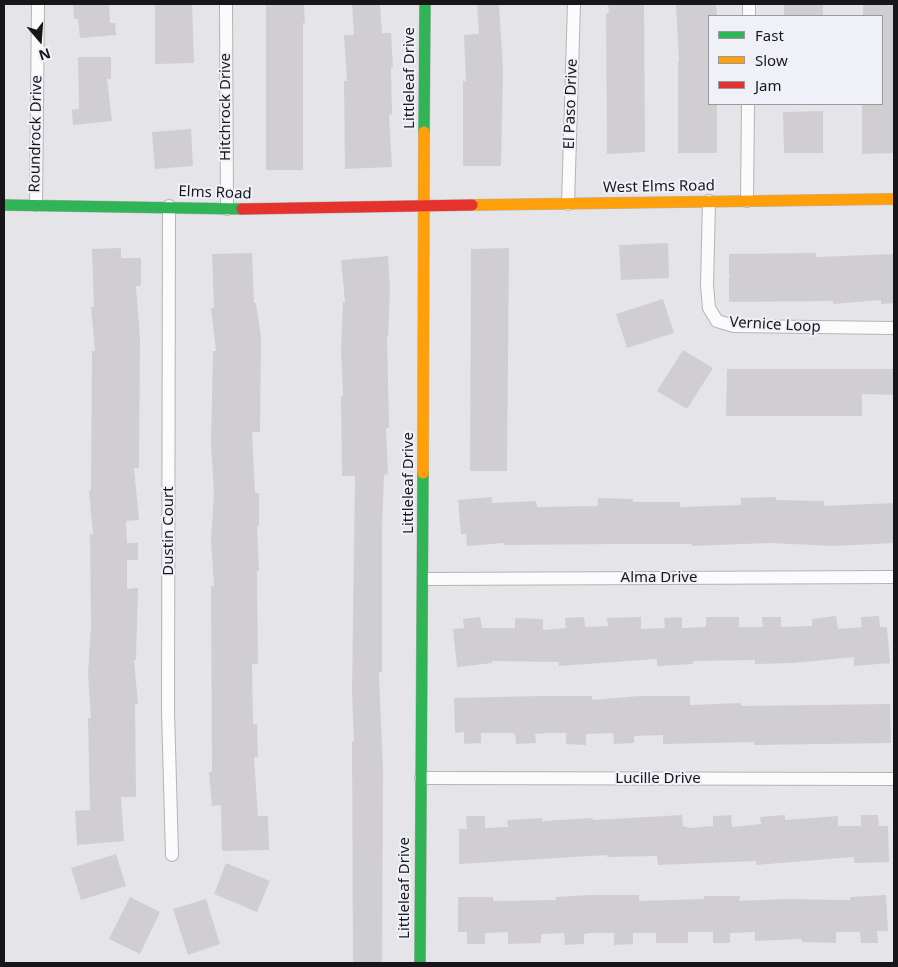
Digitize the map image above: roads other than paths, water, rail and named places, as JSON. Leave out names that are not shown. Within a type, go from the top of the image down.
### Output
[{"type":"street","name":"Roundrock Drive","points":[[36,205],[38,4]]},
{"type":"street","name":"Hitchrock Drive","points":[[226,4],[227,209]]},
{"type":"street","name":"Littleleaf Drive","points":[[420,963],[424,579],[426,4]]},
{"type":"street","name":"El Paso Drive","points":[[568,204],[574,4]]},
{"type":"street","points":[[747,201],[748,105]]},
{"type":"street","name":"West Elms Road","points":[[425,207],[708,201],[894,200]]},
{"type":"street","name":"Vernice Loop","points":[[708,201],[709,308],[717,321],[734,326],[894,328]]},
{"type":"street","name":"Elms Road","points":[[4,205],[169,206],[227,209],[425,207]]},
{"type":"street","name":"Dustin Court","points":[[169,206],[168,711],[172,855]]},
{"type":"street","name":"Alma Drive","points":[[424,579],[894,577]]},
{"type":"street","name":"Lucille Drive","points":[[421,778],[894,779]]}]
